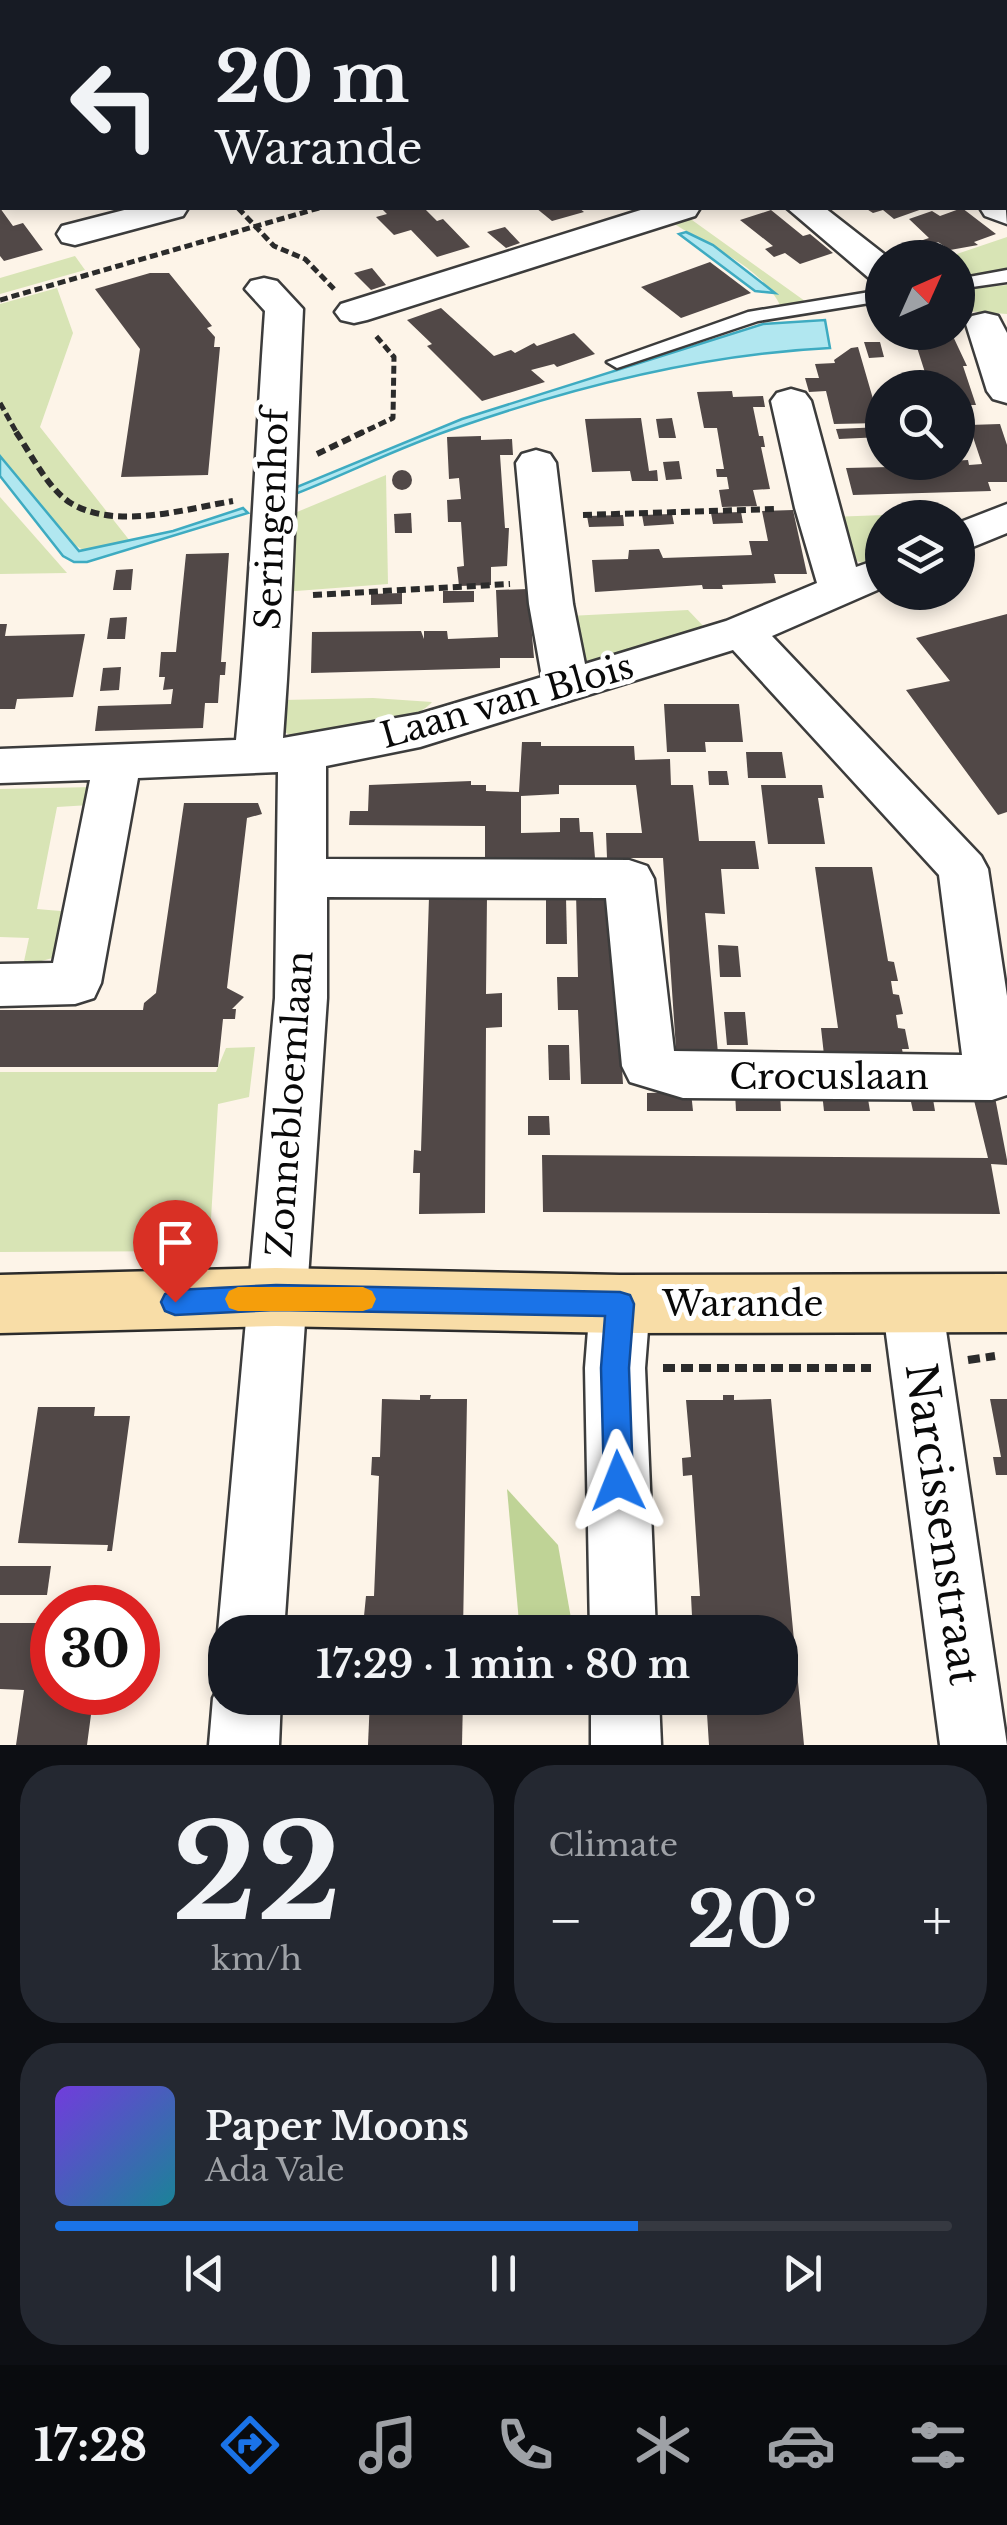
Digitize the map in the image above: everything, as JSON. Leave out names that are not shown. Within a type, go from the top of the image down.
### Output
[{"type":"main road","name":"Warande","points":[[0,1304],[276,1298],[620,1304],[1007,1303]]},
{"type":"street","points":[[74,232],[162,210]]},
{"type":"street","points":[[354,312],[676,210]]},
{"type":"street","points":[[807,210],[865,256]]},
{"type":"street","name":"Seringenhof","points":[[264,289],[284,309],[272,597],[280,756]]},
{"type":"street","points":[[985,324],[1007,392]]},
{"type":"street","points":[[791,402],[816,508],[842,590]]},
{"type":"street","points":[[536,463],[567,686]]},
{"type":"street","points":[[975,531],[1007,517]]},
{"type":"street","name":"Laan van Blois","points":[[0,766],[280,756],[420,730],[742,632],[865,580]]},
{"type":"street","name":"Crocuslaan","points":[[302,878],[629,879],[649,1066],[684,1076],[992,1078],[985,869],[742,632]]},
{"type":"street","name":"Zonnebloemlaan","points":[[252,1615],[301,998],[302,878],[280,756]]},
{"type":"street","points":[[0,986],[75,983],[118,762]]},
{"type":"street","name":"Narcissenstraat","points":[[912,1303],[975,1745]]},
{"type":"street","points":[[620,1304],[615,1368],[622,1615]]},
{"type":"street","points":[[244,1745],[246,1715]]},
{"type":"street","points":[[625,1715],[626,1745]]},
{"type":"lane","points":[[975,281],[1007,276]]},
{"type":"lane","points":[[617,362],[755,316],[865,299]]},
{"type":"path","points":[[0,403],[2,416],[68,502],[98,514],[141,514],[274,486],[393,418],[394,357],[305,259],[274,246],[240,210]]},
{"type":"path","points":[[0,300],[312,210]]},
{"type":"path","points":[[542,516],[816,508]]},
{"type":"path","points":[[272,597],[550,580]]},
{"type":"green space","points":[[685,215],[809,304],[781,307],[772,292],[746,267],[669,220]]},
{"type":"green space","points":[[1007,237],[1007,271],[975,276],[975,248]]},
{"type":"green space","points":[[75,256],[85,270],[0,294],[0,278]]},
{"type":"green space","points":[[1007,285],[1007,314],[975,312],[975,288]]},
{"type":"green space","points":[[57,288],[73,333],[40,427],[130,541],[85,551],[66,540],[0,456],[0,304]]},
{"type":"green space","points":[[386,475],[388,584],[283,592],[285,517]]},
{"type":"green space","points":[[0,497],[67,573],[0,574]]},
{"type":"green space","points":[[865,516],[865,564],[840,554],[830,517]]},
{"type":"green space","points":[[688,610],[706,629],[590,663],[579,659],[569,616]]},
{"type":"green space","points":[[373,698],[432,702],[410,717],[338,736],[305,740],[279,728],[283,700]]},
{"type":"green space","points":[[93,787],[90,805],[57,807],[37,909],[72,912],[60,956],[23,966],[29,938],[0,937],[0,789]]},
{"type":"green space","points":[[255,1047],[249,1097],[218,1104],[209,1251],[0,1252],[0,1072],[216,1072],[226,1048]]},
{"type":"green space","points":[[507,1489],[558,1545],[570,1615],[518,1615]]},
{"type":"water","points":[[686,232],[713,245],[775,293],[755,291],[679,234]]},
{"type":"water","points":[[825,320],[830,348],[736,357],[595,386],[437,435],[290,496],[287,491],[462,419],[763,324]]},
{"type":"water","points":[[0,456],[79,551],[173,531],[243,508],[248,513],[87,562],[74,562],[63,556],[0,476]]},
{"type":"building","points":[[1,210],[13,226],[23,223],[43,250],[4,261],[0,256]]},
{"type":"building","points":[[383,210],[426,210],[437,221],[443,219],[470,247],[437,257],[411,230],[394,235],[376,217],[387,214]]},
{"type":"building","points":[[538,210],[584,212],[552,221]]},
{"type":"building","points":[[771,210],[803,236],[810,234],[833,253],[800,264],[785,253],[774,257],[765,249],[773,246],[740,220]]},
{"type":"building","points":[[883,210],[919,210],[894,219]]},
{"type":"building","points":[[965,210],[996,234],[975,242],[923,240],[929,238],[909,219],[932,211],[940,216]]},
{"type":"building","points":[[505,227],[520,243],[506,248],[487,232]]},
{"type":"building","points":[[710,262],[751,293],[681,318],[641,287]]},
{"type":"building","points":[[372,268],[386,285],[371,290],[354,273]]},
{"type":"building","points":[[150,273],[169,273],[212,326],[207,328],[215,337],[214,347],[220,347],[208,475],[121,477],[140,349],[95,289]]},
{"type":"building","points":[[441,308],[494,356],[574,333],[595,354],[557,367],[554,364],[531,370],[545,382],[482,401],[407,320]]},
{"type":"building","points":[[858,347],[865,371],[865,423],[834,424],[826,391],[809,392],[805,378],[819,378],[815,364],[835,363],[851,348]]},
{"type":"building","points":[[866,350],[882,350],[884,357],[869,358]]},
{"type":"building","points":[[918,350],[959,350],[967,366],[963,366],[964,370],[924,370]]},
{"type":"building","points":[[732,391],[733,397],[763,396],[765,407],[753,407],[759,436],[763,436],[765,447],[761,447],[770,489],[753,490],[757,506],[722,507],[719,490],[729,489],[727,477],[717,477],[716,469],[724,469],[717,428],[704,428],[697,392]]},
{"type":"building","points":[[641,418],[649,471],[657,470],[658,481],[632,481],[630,471],[592,472],[585,419]]},
{"type":"building","points":[[672,418],[676,438],[659,438],[656,419]]},
{"type":"building","points":[[1000,424],[1007,445],[1007,482],[988,482],[991,491],[853,495],[846,468],[865,468],[865,480],[975,480],[975,465],[982,464],[975,443],[975,425]]},
{"type":"building","points":[[865,428],[865,438],[839,439],[836,429]]},
{"type":"building","points":[[481,436],[481,440],[512,439],[513,455],[500,455],[505,528],[509,528],[507,566],[491,567],[491,585],[459,586],[457,567],[464,566],[461,522],[448,522],[447,500],[461,499],[459,478],[449,479],[447,437]]},
{"type":"building","points":[[679,461],[682,479],[666,480],[663,462]]},
{"type":"building","points":[[402,470],[412,480],[402,490],[392,480]]},
{"type":"building","points":[[793,510],[807,574],[774,574],[776,583],[722,585],[723,589],[703,589],[702,585],[595,592],[592,560],[628,559],[629,550],[659,549],[663,558],[752,555],[749,541],[768,541],[762,511]]},
{"type":"building","points":[[741,512],[743,523],[713,524],[711,513]]},
{"type":"building","points":[[411,513],[412,533],[395,533],[394,514]]},
{"type":"building","points":[[672,514],[674,524],[644,526],[642,515]]},
{"type":"building","points":[[623,515],[624,526],[589,527],[587,516]]},
{"type":"building","points":[[229,553],[221,662],[226,662],[225,675],[220,675],[218,703],[205,703],[203,728],[95,731],[98,706],[171,704],[173,689],[163,690],[165,677],[159,677],[161,652],[176,652],[186,554]]},
{"type":"building","points":[[133,569],[131,590],[113,590],[116,570]]},
{"type":"building","points":[[528,589],[534,658],[500,658],[500,668],[311,673],[312,632],[421,631],[424,639],[424,631],[447,631],[448,639],[498,637],[496,590]]},
{"type":"building","points":[[443,591],[474,591],[474,602],[443,603]]},
{"type":"building","points":[[402,593],[402,604],[371,605],[371,594]]},
{"type":"building","points":[[1007,614],[1007,812],[998,815],[906,690],[950,681],[916,638]]},
{"type":"building","points":[[127,617],[125,639],[107,639],[110,618]]},
{"type":"building","points":[[0,624],[7,624],[5,636],[85,634],[73,697],[17,699],[15,709],[0,709]]},
{"type":"building","points":[[121,667],[119,690],[100,691],[103,668]]},
{"type":"building","points":[[664,704],[739,704],[743,742],[705,742],[706,752],[667,752]]},
{"type":"building","points":[[522,742],[541,742],[541,746],[634,746],[635,760],[670,759],[671,785],[693,785],[699,841],[755,841],[759,869],[721,869],[725,914],[705,913],[719,1064],[677,1064],[663,858],[607,858],[606,833],[642,833],[636,785],[559,785],[559,794],[521,796],[521,833],[560,832],[560,818],[579,818],[580,832],[593,832],[595,858],[485,859],[485,826],[349,825],[350,811],[368,811],[369,785],[471,781],[471,785],[486,785],[486,791],[519,792]]},
{"type":"building","points":[[746,752],[782,752],[786,778],[748,778]]},
{"type":"building","points":[[708,771],[727,771],[729,785],[709,785]]},
{"type":"building","points":[[761,785],[822,785],[824,798],[818,798],[825,844],[768,844]]},
{"type":"building","points":[[184,803],[258,803],[262,814],[247,818],[227,988],[244,997],[232,1009],[236,1009],[235,1019],[223,1019],[218,1067],[0,1067],[0,1010],[143,1010],[144,1003],[156,993]]},
{"type":"building","points":[[815,867],[872,867],[888,961],[894,962],[898,981],[891,981],[903,1014],[896,1015],[898,1028],[905,1029],[909,1049],[902,1049],[905,1064],[825,1064],[821,1028],[838,1028]]},
{"type":"building","points":[[576,893],[612,893],[623,1084],[581,1084],[578,1010],[558,1010],[557,977],[578,977]]},
{"type":"building","points":[[487,896],[486,994],[502,993],[502,1027],[486,1028],[485,1213],[419,1214],[420,1173],[413,1173],[414,1150],[421,1151],[429,897]]},
{"type":"building","points":[[546,897],[566,897],[567,944],[546,944]]},
{"type":"building","points":[[718,945],[738,946],[741,977],[720,977]]},
{"type":"building","points":[[724,1012],[745,1012],[748,1045],[727,1045]]},
{"type":"building","points":[[548,1045],[569,1045],[570,1080],[549,1080]]},
{"type":"building","points":[[691,1092],[693,1111],[647,1111],[647,1093]]},
{"type":"building","points":[[972,1092],[994,1092],[1007,1160],[1007,1165],[991,1164],[1000,1214],[543,1212],[542,1155],[988,1158]]},
{"type":"building","points":[[735,1093],[780,1093],[781,1111],[736,1111]]},
{"type":"building","points":[[822,1093],[867,1093],[870,1111],[824,1111]]},
{"type":"building","points":[[909,1093],[932,1093],[935,1111],[913,1111]]},
{"type":"building","points":[[528,1116],[549,1116],[550,1135],[528,1135]]},
{"type":"building","points":[[420,1395],[431,1395],[430,1399],[467,1399],[463,1615],[364,1615],[366,1596],[374,1596],[379,1476],[371,1475],[372,1457],[380,1457],[382,1399],[420,1400]]},
{"type":"building","points":[[723,1395],[734,1395],[734,1400],[771,1399],[792,1615],[692,1615],[691,1596],[700,1596],[692,1475],[683,1476],[682,1458],[691,1457],[686,1400],[723,1400]]},
{"type":"building","points":[[990,1399],[1007,1399],[1007,1475],[996,1475],[993,1457],[1001,1457]]},
{"type":"building","points":[[38,1407],[95,1407],[94,1416],[130,1416],[112,1551],[107,1551],[108,1545],[18,1543]]},
{"type":"building","points":[[0,1566],[51,1566],[48,1585],[30,1585],[30,1595],[0,1595]]},
{"type":"building","points":[[0,1623],[30,1623],[30,1715],[91,1715],[87,1745],[16,1745],[24,1690],[0,1689]]},
{"type":"building","points":[[798,1682],[804,1745],[709,1745],[707,1715],[798,1715]]},
{"type":"building","points":[[369,1715],[463,1715],[462,1745],[368,1745]]},
{"type":"slow traffic","points":[[238,1299],[363,1299]]},
{"type":"route","points":[[175,1302],[276,1298],[620,1304],[615,1368],[618,1481]]}]
